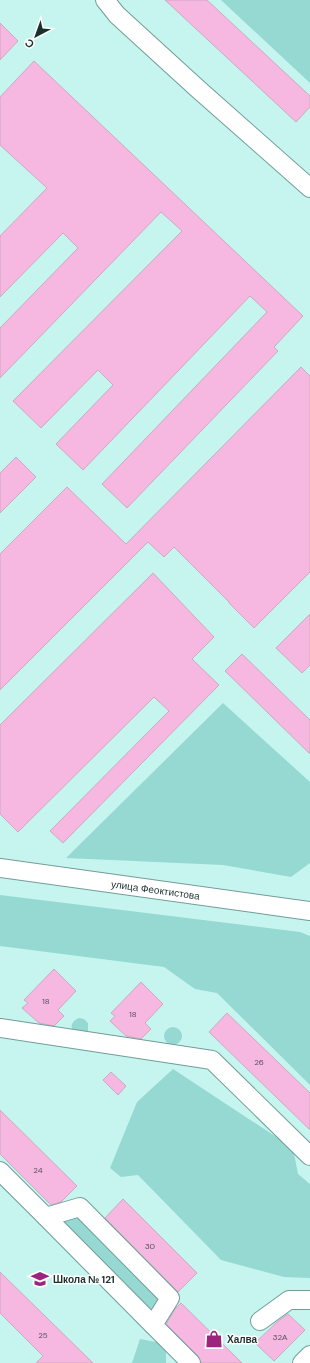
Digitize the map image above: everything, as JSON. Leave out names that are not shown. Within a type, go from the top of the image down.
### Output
[{"type":"street","points":[[105,0],[117,15],[192,84],[310,188]]},
{"type":"street","name":"улица Феоктистова","points":[[0,868],[310,911]]},
{"type":"street","points":[[0,1028],[212,1060],[310,1156]]},
{"type":"street","points":[[0,1171],[191,1363]]},
{"type":"street","points":[[46,1217],[80,1207],[170,1298],[153,1325]]},
{"type":"street","points":[[260,1321],[289,1300],[310,1300]]},
{"type":"street","points":[[302,1363],[310,1355]]},
{"type":"shaded area","points":[[221,0],[310,0],[310,83]]},
{"type":"shaded area","points":[[223,703],[310,782],[310,863],[291,877],[223,865],[66,858]]},
{"type":"shaded area","points":[[0,895],[300,932],[310,936],[310,1085],[217,993],[195,989],[164,967],[0,946]]},
{"type":"shaded area","points":[[79,1018],[84,1019],[88,1023],[88,1031],[85,1035],[73,1033],[72,1024]]},
{"type":"shaded area","points":[[173,1027],[179,1030],[182,1036],[179,1042],[173,1045],[167,1042],[164,1036],[167,1030]]},
{"type":"shaded area","points":[[173,1069],[293,1148],[298,1174],[310,1184],[310,1278],[284,1277],[221,1260],[138,1175],[121,1177],[110,1168],[137,1102]]},
{"type":"shaded area","points":[[77,1216],[159,1297],[152,1316],[59,1222]]},
{"type":"shaded area","points":[[140,1339],[166,1344],[166,1363],[132,1363]]},
{"type":"building","points":[[165,0],[207,0],[310,96],[310,107],[296,122]]},
{"type":"building","points":[[0,23],[18,41],[0,60]]},
{"type":"building","points":[[34,61],[303,316],[274,347],[278,351],[127,508],[102,484],[267,312],[250,296],[83,470],[56,444],[113,385],[98,370],[41,428],[13,401],[182,231],[161,212],[0,378],[0,328],[78,248],[63,233],[0,297],[0,236],[47,188],[0,145],[0,97]]},
{"type":"building","points":[[301,367],[310,376],[310,572],[254,628],[174,547],[164,557],[148,542],[0,690],[0,554],[67,487],[126,544]]},
{"type":"building","points":[[16,457],[36,477],[0,513],[0,473]]},
{"type":"building","points":[[153,573],[214,637],[192,659],[219,685],[63,843],[50,831],[169,711],[154,697],[18,832],[0,814],[0,725]]},
{"type":"building","points":[[310,614],[310,665],[302,673],[276,648]]},
{"type":"building","points":[[242,654],[310,720],[310,754],[225,671]]},
{"type":"building","points":[[54,969],[76,991],[58,1010],[64,1016],[54,1026],[39,1023],[22,1008],[28,1003],[24,1000]]},
{"type":"building","points":[[141,982],[163,1004],[145,1023],[151,1029],[141,1039],[126,1036],[110,1021],[115,1016],[111,1013]]},
{"type":"building","points":[[227,1013],[310,1093],[310,1130],[209,1032]]},
{"type":"building","points":[[111,1072],[126,1086],[118,1095],[103,1080]]},
{"type":"building","points":[[0,1110],[77,1186],[61,1202],[51,1205],[0,1154]]},
{"type":"building","points":[[123,1199],[197,1273],[178,1292],[105,1218]]},
{"type":"building","points":[[0,1272],[93,1363],[36,1363],[43,1356],[0,1313]]},
{"type":"building","points":[[181,1303],[242,1363],[201,1363],[198,1356],[166,1324],[175,1309]]},
{"type":"building","points":[[288,1314],[305,1330],[274,1361],[255,1343],[277,1322]]},
{"type":"place","name":"Школа № 121","points":[[40,1279]]},
{"type":"place","name":"Халва","points":[[214,1339]]}]
